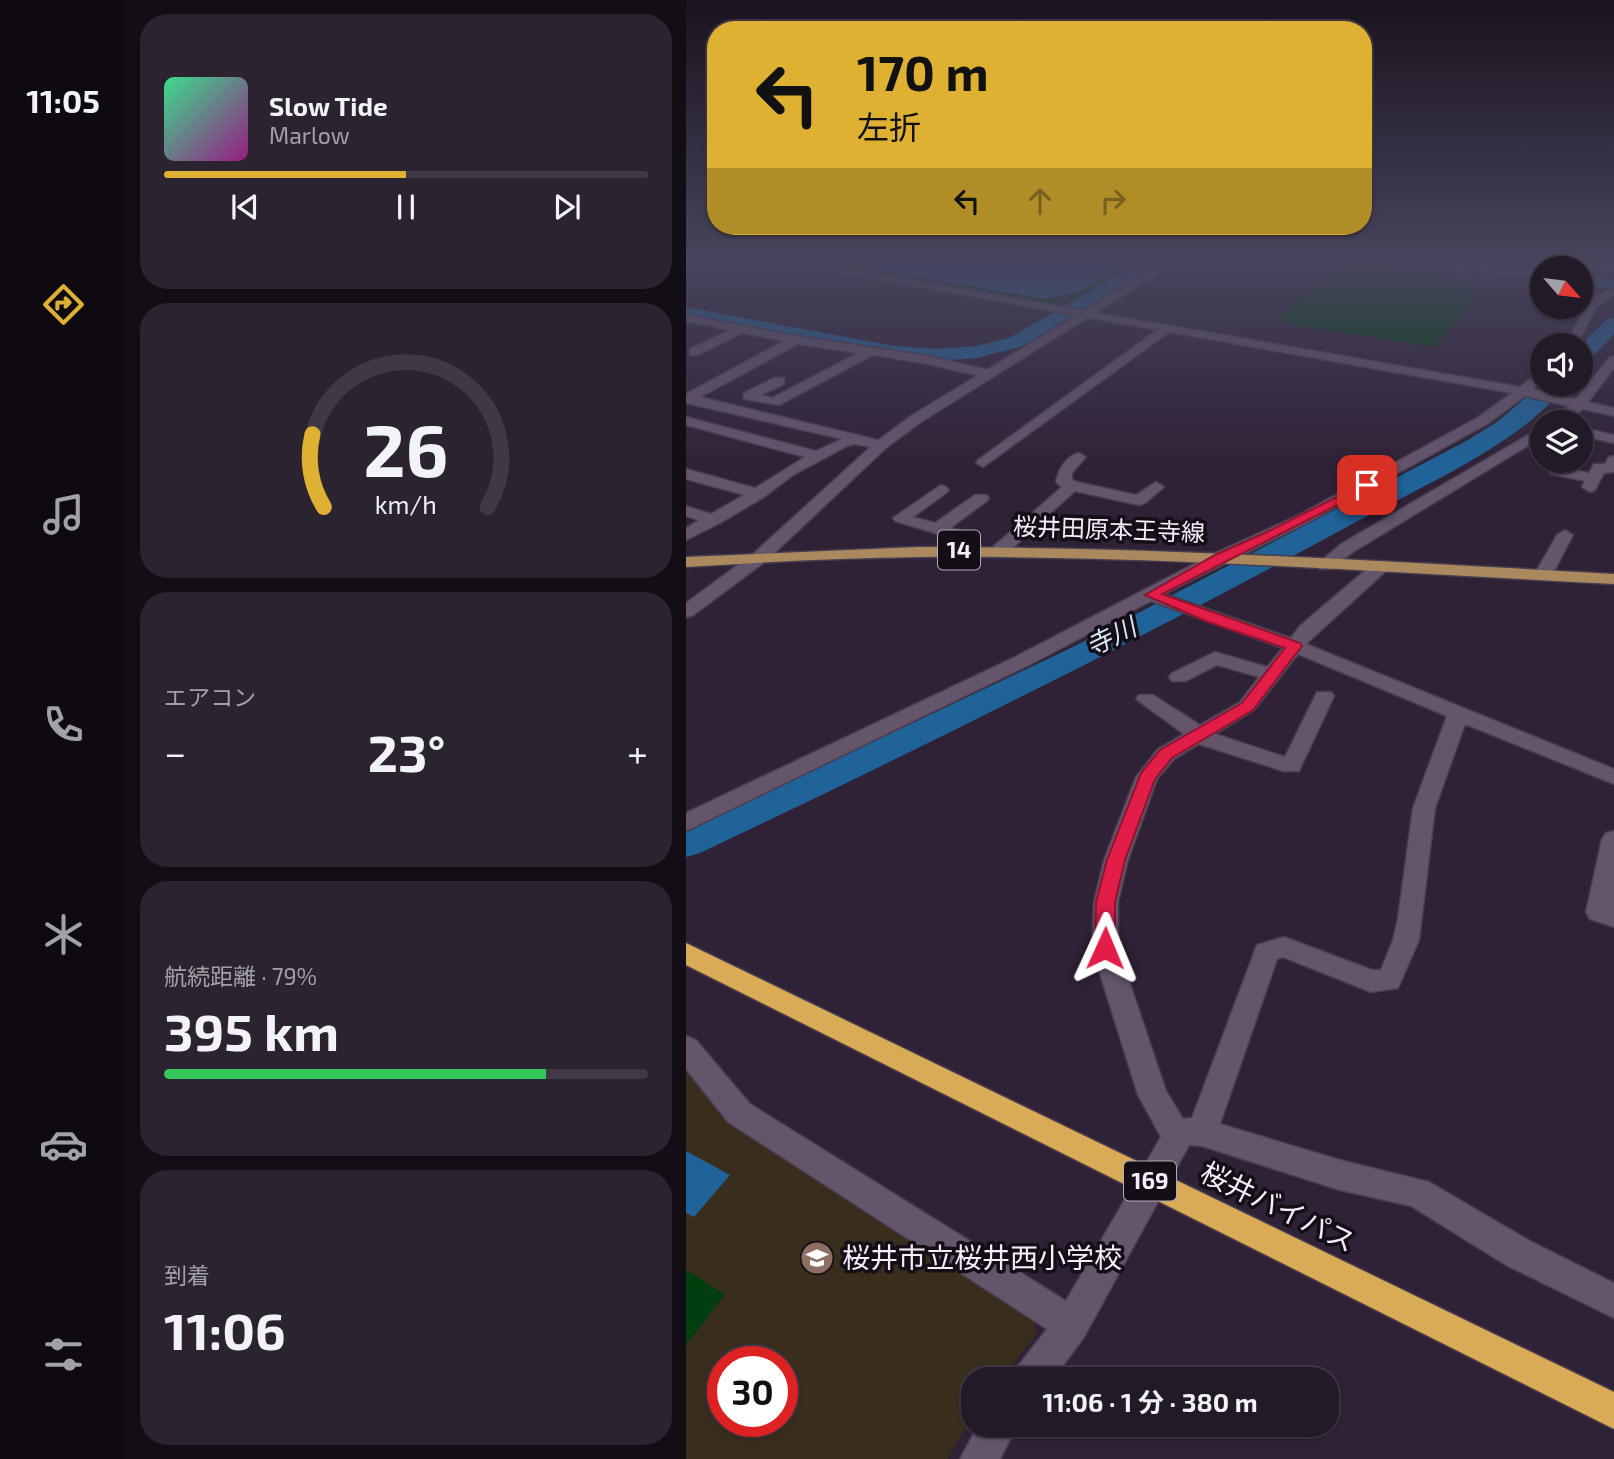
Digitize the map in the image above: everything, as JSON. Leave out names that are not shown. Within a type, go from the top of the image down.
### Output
[{"type":"highway","name":"桜井バイパス","points":[[686,953],[1614,1411]]},
{"type":"main road","name":"桜井田原本王寺線","points":[[686,562],[760,557],[1000,550],[1226,558],[1614,579]]},
{"type":"street","points":[[743,329],[988,374]]},
{"type":"street","points":[[694,352],[743,329]]},
{"type":"street","points":[[686,612],[760,557],[881,445],[1052,329]]},
{"type":"street","points":[[1166,329],[1523,392],[1614,412]]},
{"type":"street","points":[[983,463],[1166,329]]},
{"type":"street","points":[[687,399],[796,340]]},
{"type":"street","points":[[779,381],[749,396],[774,402],[872,351]]},
{"type":"street","points":[[1573,410],[1574,403],[1614,360]]},
{"type":"street","points":[[686,822],[1159,598],[1226,558],[1388,474],[1482,421],[1530,385]]},
{"type":"street","points":[[687,399],[881,445]]},
{"type":"street","points":[[686,421],[818,456]]},
{"type":"street","points":[[1593,434],[1614,439]]},
{"type":"street","points":[[1319,564],[1530,437]]},
{"type":"street","points":[[686,534],[758,494],[788,472],[842,443],[855,440]]},
{"type":"street","points":[[1079,457],[1065,472],[1064,482],[1072,486],[1139,500],[1156,487]]},
{"type":"street","points":[[1562,473],[1592,483],[1600,467],[1609,469],[1614,460]]},
{"type":"street","points":[[686,474],[758,494]]},
{"type":"street","points":[[1000,550],[1072,486]]},
{"type":"street","points":[[941,490],[901,518],[967,538],[975,550]]},
{"type":"street","points":[[938,529],[981,498]]},
{"type":"street","points":[[686,511],[714,520]]},
{"type":"street","points":[[1542,575],[1565,535]]},
{"type":"street","points":[[1380,567],[1307,630],[1247,706],[1166,754],[1147,777],[1116,860],[1106,902],[1105,948],[1153,1095],[1189,1135],[1418,1194],[1518,1252],[1614,1301]]},
{"type":"street","points":[[1159,598],[1294,646],[1614,777]]},
{"type":"street","points":[[1179,677],[1215,658],[1273,675]]},
{"type":"street","points":[[1146,699],[1213,743],[1291,766],[1324,696]]},
{"type":"street","points":[[1040,1367],[1072,1325],[1153,1182],[1189,1135],[1266,952],[1284,947],[1371,981],[1389,980],[1399,965],[1410,923],[1424,809],[1459,713]]},
{"type":"street","points":[[1614,839],[1599,912],[1614,917]]},
{"type":"street","points":[[686,1048],[739,1113],[1072,1325]]},
{"type":"street","points":[[979,1459],[992,1437]]},
{"type":"shaded area","name":"桜井市立桜井西小学校","points":[[686,1071],[1035,1317],[1036,1336],[1009,1367],[961,1367],[961,1435],[947,1459],[686,1459]]},
{"type":"green space","points":[[1321,329],[1450,329],[1434,347]]},
{"type":"green space","points":[[686,1269],[725,1295],[686,1345]]},
{"type":"water","points":[[686,1151],[730,1175],[694,1217],[686,1213]]},
{"type":"waterway","points":[[773,329],[852,346],[936,355],[977,352],[1016,342],[1038,329]]},
{"type":"waterway","name":"寺川","points":[[1593,345],[1608,329]]},
{"type":"waterway","name":"寺川","points":[[686,843],[848,768],[1170,610],[1448,463],[1505,427],[1542,396]]},
{"type":"place","name":"桜井市立桜井西小学校","points":[[817,1258]]},
{"type":"route","points":[[1105,948],[1106,902],[1116,860],[1147,777],[1166,754],[1247,706],[1294,646],[1152,595],[1219,558],[1271,535],[1367,485]]}]
